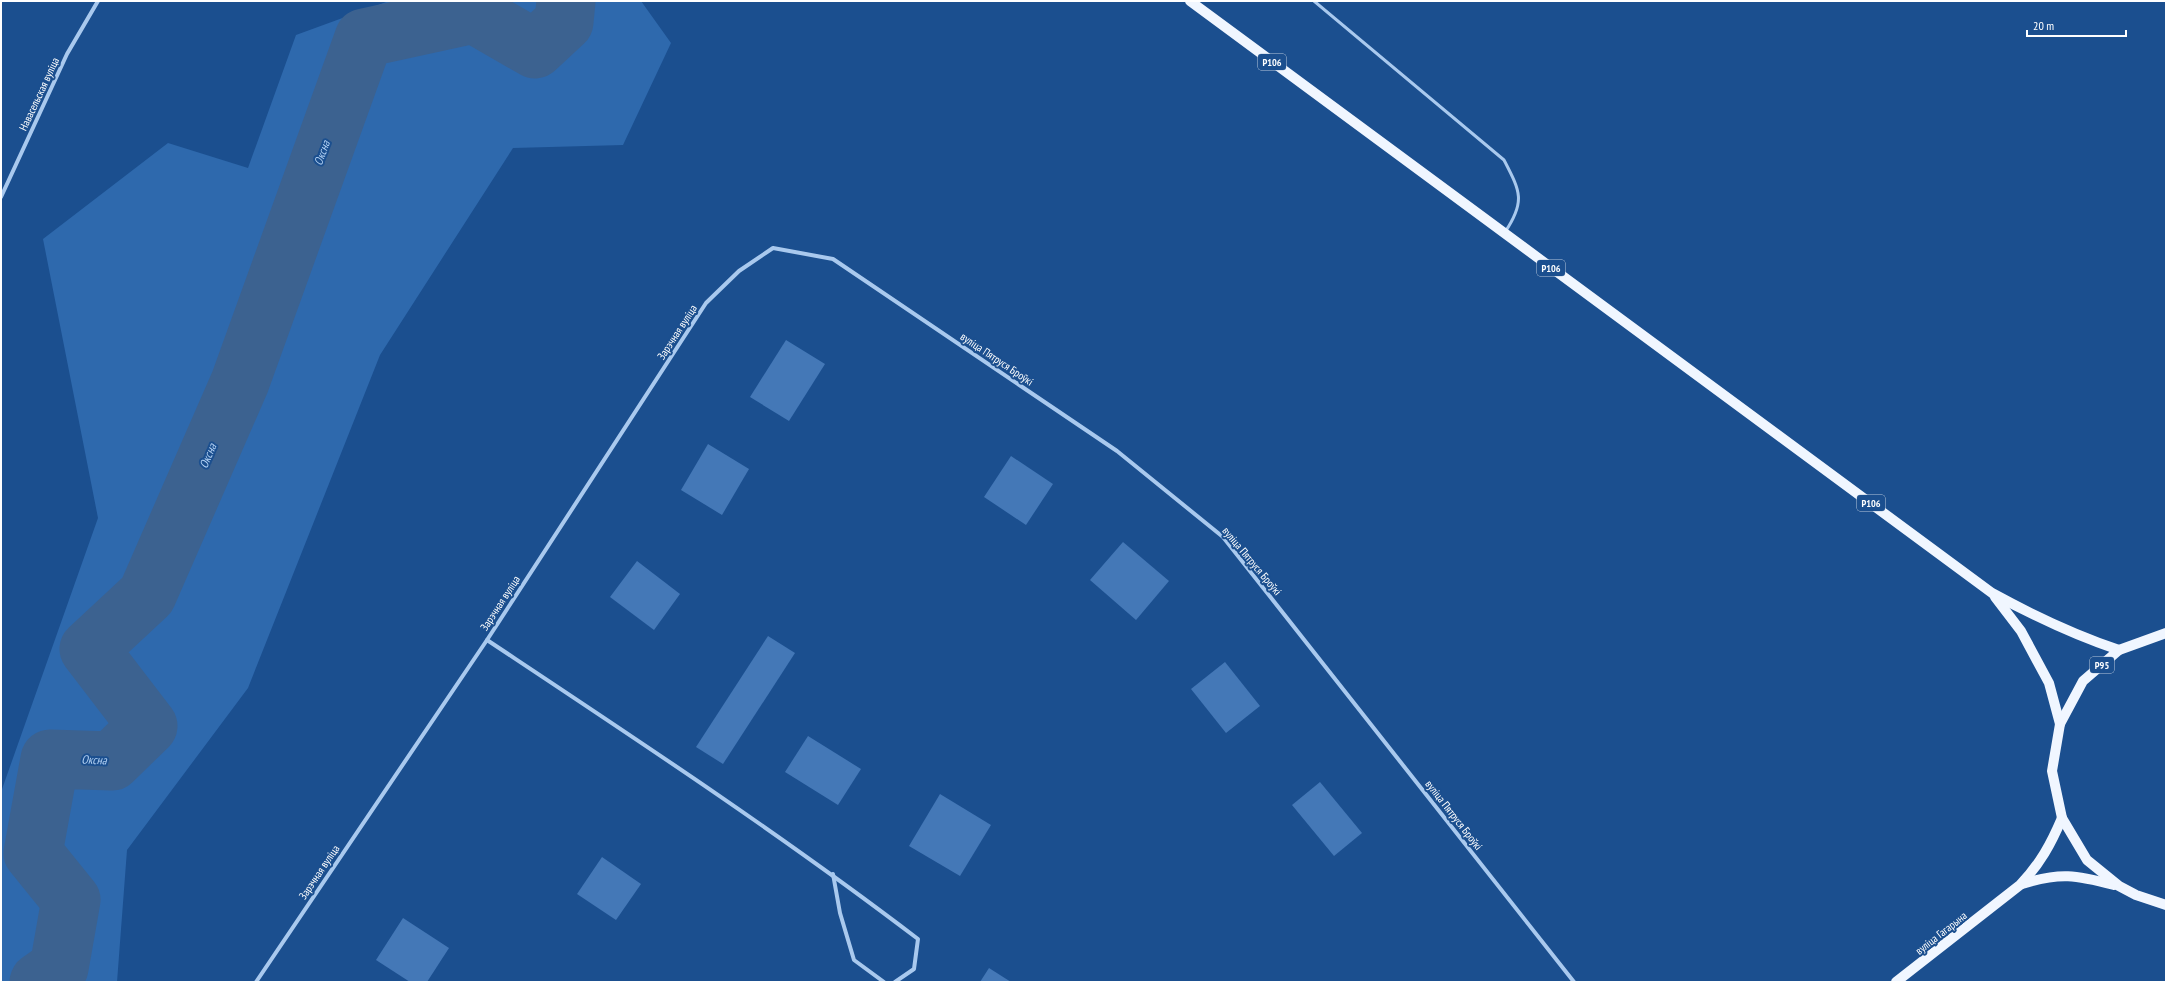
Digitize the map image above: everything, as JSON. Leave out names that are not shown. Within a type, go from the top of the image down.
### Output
[{"type":"main road","name":"Р106","points":[[1190,1],[1992,593],[2043,621],[2119,650]]},
{"type":"main road","name":"Р106","points":[[1992,593],[2021,631],[2049,683],[2060,724]]},
{"type":"main road","name":"Р95","points":[[2166,632],[2119,650],[2083,681],[2060,724],[2052,771],[2062,818],[2086,860],[2119,886],[2136,895],[2166,905]]},
{"type":"main road","name":"Р95","points":[[2020,885],[2036,868],[2049,848],[2062,818]]},
{"type":"main road","name":"Р95","points":[[2020,885],[2045,877],[2079,876],[2119,886]]},
{"type":"main road","name":"вуліца Гагарына","points":[[1896,982],[2020,885]]},
{"type":"street","name":"Навасельская вуліца","points":[[1,197],[67,54],[98,1]]},
{"type":"street","name":"Зарэчная вуліца","points":[[256,982],[487,640],[706,303],[738,271],[773,248]]},
{"type":"street","name":"вуліца Пятруся Броўкі","points":[[773,248],[833,259],[1117,451],[1223,537],[1574,982]]},
{"type":"street","points":[[487,640],[832,873],[918,939],[914,969],[895,982]]},
{"type":"street","points":[[832,873],[840,912],[854,960],[884,982]]},
{"type":"lane","points":[[1314,1],[1504,160],[1517,184],[1520,203],[1512,222],[1504,233]]},
{"type":"shaded area","points":[[389,1],[641,1],[671,43],[623,145],[513,148],[380,355],[248,688],[127,850],[117,982],[1,982],[1,792],[98,518],[43,239],[168,143],[248,168],[296,35]]},
{"type":"building","points":[[786,340],[825,364],[789,421],[750,397]]},
{"type":"building","points":[[708,444],[749,469],[722,515],[681,490]]},
{"type":"building","points":[[1011,456],[1053,484],[1026,525],[984,497]]},
{"type":"building","points":[[1123,542],[1169,581],[1136,620],[1090,580]]},
{"type":"building","points":[[637,561],[680,594],[654,630],[610,597]]},
{"type":"building","points":[[768,636],[795,653],[723,764],[696,747]]},
{"type":"building","points":[[1225,662],[1260,706],[1226,733],[1191,689]]},
{"type":"building","points":[[808,736],[861,769],[838,805],[785,772]]},
{"type":"building","points":[[1320,782],[1362,833],[1334,856],[1292,805]]},
{"type":"building","points":[[940,794],[991,825],[960,876],[909,846]]},
{"type":"building","points":[[602,857],[641,884],[616,920],[577,894]]},
{"type":"building","points":[[403,918],[449,948],[427,982],[410,982],[376,960]]},
{"type":"building","points":[[989,968],[1011,982],[980,982]]},
{"type":"waterway","name":"Оксна","points":[[39,982],[59,968],[71,900],[33,853],[50,759],[112,761],[148,726],[89,649],[147,595],[240,382],[364,38],[474,14],[535,49],[564,22],[566,1]]}]
